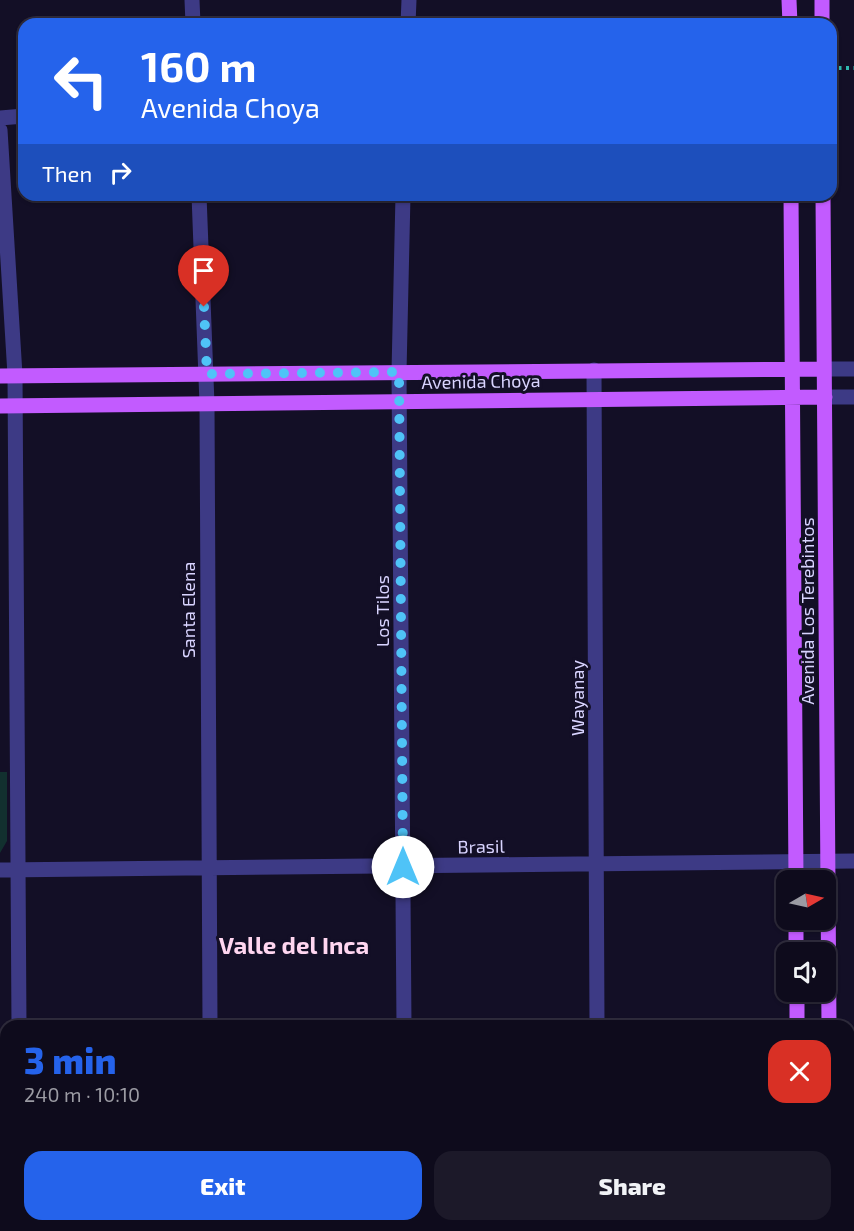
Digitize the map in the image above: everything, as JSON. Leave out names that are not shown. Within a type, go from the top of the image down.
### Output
[{"type":"main road","points":[[789,0],[790,18]]},
{"type":"main road","points":[[822,0],[822,18]]},
{"type":"main road","name":"Avenida Los Terebintos","points":[[791,201],[796,870]]},
{"type":"main road","name":"Avenida Los Terebintos","points":[[823,201],[829,1020]]},
{"type":"main road","name":"Avenida Choya","points":[[8,375],[824,369]]},
{"type":"main road","name":"Avenida Choya","points":[[7,406],[825,397]]},
{"type":"main road","points":[[796,1002],[797,1020]]},
{"type":"street","points":[[192,0],[193,18]]},
{"type":"street","points":[[408,18],[409,0]]},
{"type":"street","points":[[0,118],[18,116]]},
{"type":"street","points":[[0,130],[8,375],[19,1020]]},
{"type":"street","name":"Santa Elena","points":[[199,201],[207,374],[210,1020]]},
{"type":"street","name":"Los Tilos","points":[[403,201],[399,372],[404,1020]]},
{"type":"street","name":"Avenida Choya","points":[[824,369],[854,369]]},
{"type":"street","name":"Wayanay","points":[[594,370],[597,1020]]},
{"type":"street","name":"Avenida Choya","points":[[825,397],[854,397]]},
{"type":"street","name":"Brasil","points":[[0,870],[854,861]]},
{"type":"path","points":[[837,68],[854,68]]},
{"type":"green space","points":[[0,772],[7,772],[7,841],[0,853]]},
{"type":"district","name":"Valle del Inca","points":[[294,944]]},
{"type":"route","points":[[204,307],[207,374],[399,372],[403,867]]}]
